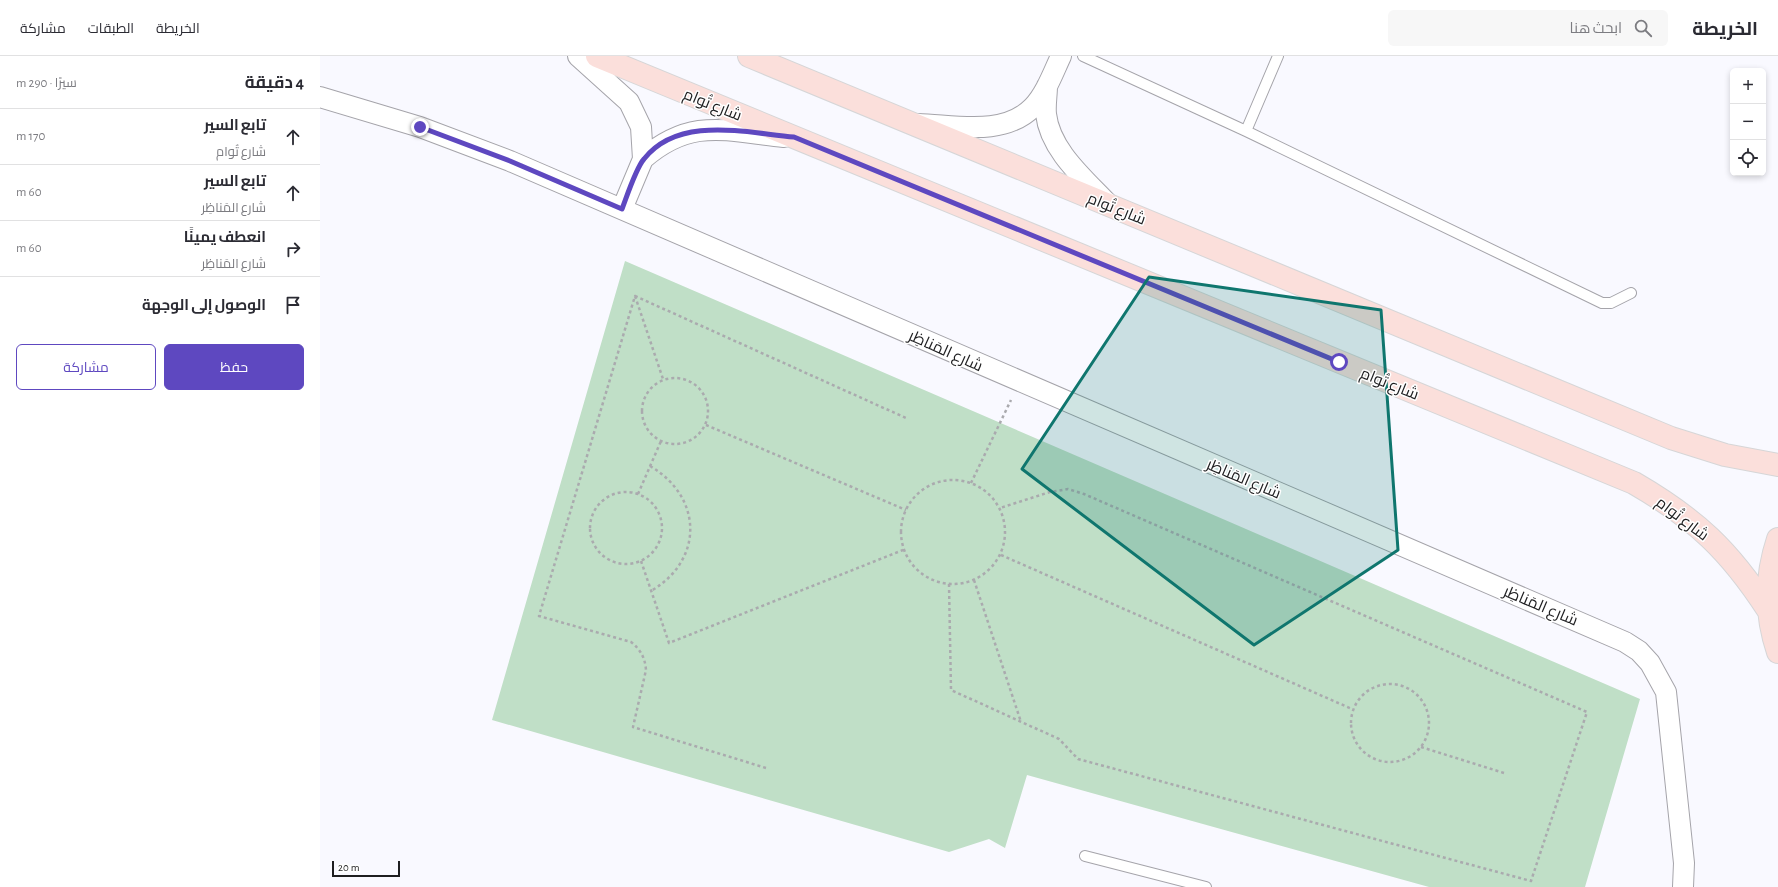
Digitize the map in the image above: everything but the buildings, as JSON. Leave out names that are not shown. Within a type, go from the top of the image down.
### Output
[{"type":"main road","name":"شارع تُوام","points":[[596,56],[1634,484],[1667,502],[1702,530],[1723,550],[1747,578],[1768,610]]},
{"type":"main road","name":"شارع تُوام","points":[[749,56],[1671,438],[1725,455],[1778,465]]},
{"type":"main road","points":[[1778,539],[1771,563],[1768,586],[1768,610],[1772,634],[1778,652]]},
{"type":"street","points":[[578,56],[629,102],[641,127],[643,159],[622,209]]},
{"type":"street","points":[[1056,58],[1047,86],[1046,114],[1054,139],[1061,152],[1110,206]]},
{"type":"street","points":[[912,124],[989,127],[1002,125],[1018,117],[1033,106],[1047,86]]},
{"type":"street","name":"شارع المَناظِر","points":[[320,97],[380,114],[465,144],[622,209],[1019,382],[1603,631],[1625,642],[1638,651],[1653,668],[1666,692],[1684,864],[1683,887]]},
{"type":"street","points":[[643,159],[669,139],[686,132],[704,129],[794,137]]},
{"type":"lane","points":[[1083,56],[1246,131],[1602,303],[1611,303],[1631,293]]},
{"type":"lane","points":[[1246,131],[1278,56]]},
{"type":"lane","points":[[1085,856],[1206,887]]},
{"type":"path","points":[[635,296],[663,379]]},
{"type":"path","points":[[635,296],[906,418]]},
{"type":"path","points":[[635,296],[539,616],[631,642],[637,647],[646,661],[646,670],[633,727],[766,768]]},
{"type":"path","points":[[682,378],[700,388],[706,396],[709,405],[709,415],[706,425],[696,437],[682,444],[671,444],[661,441],[653,436],[643,419],[643,400],[654,384],[663,379],[682,378]]},
{"type":"path","points":[[971,483],[1019,382]]},
{"type":"path","points":[[706,425],[906,510]]},
{"type":"path","points":[[638,494],[661,441]]},
{"type":"path","points":[[650,466],[662,473],[682,494],[690,521],[688,549],[682,562],[663,584],[651,591]]},
{"type":"path","points":[[946,480],[959,480],[971,483],[993,497],[1000,508],[1006,531],[1001,555],[985,574],[974,580],[962,584],[937,582],[921,574],[909,561],[903,550],[900,536],[901,522],[906,510],[912,498],[933,484],[946,480]]},
{"type":"path","points":[[949,584],[951,690],[1058,739],[1078,759],[1531,881],[1587,712],[1084,494],[1068,489],[1056,491],[1000,508]]},
{"type":"path","points":[[628,492],[638,494],[648,499],[660,516],[662,527],[657,547],[650,555],[641,561],[630,564],[610,560],[601,554],[595,545],[591,535],[593,514],[599,505],[607,498],[628,492]]},
{"type":"path","points":[[641,561],[669,642],[903,550]]},
{"type":"path","points":[[1001,555],[1352,709]]},
{"type":"path","points":[[974,580],[1022,722]]},
{"type":"path","points":[[1387,683],[1398,684],[1409,688],[1418,695],[1425,704],[1429,714],[1429,726],[1421,747],[1414,754],[1398,761],[1381,761],[1370,758],[1354,742],[1350,720],[1352,709],[1358,699],[1366,691],[1376,685],[1387,683]]},
{"type":"path","points":[[1421,747],[1504,773]]},
{"type":"highlighted area","points":[[1149,277],[1381,310],[1398,550],[1254,645],[1022,469]]},
{"type":"green space","points":[[625,261],[1640,699],[1585,887],[1429,887],[1027,775],[1005,848],[989,839],[949,852],[492,720]]},
{"type":"route","points":[[420,127],[510,161],[622,209],[643,159],[655,148],[669,139],[686,132],[704,129],[794,137],[1339,362]]}]
